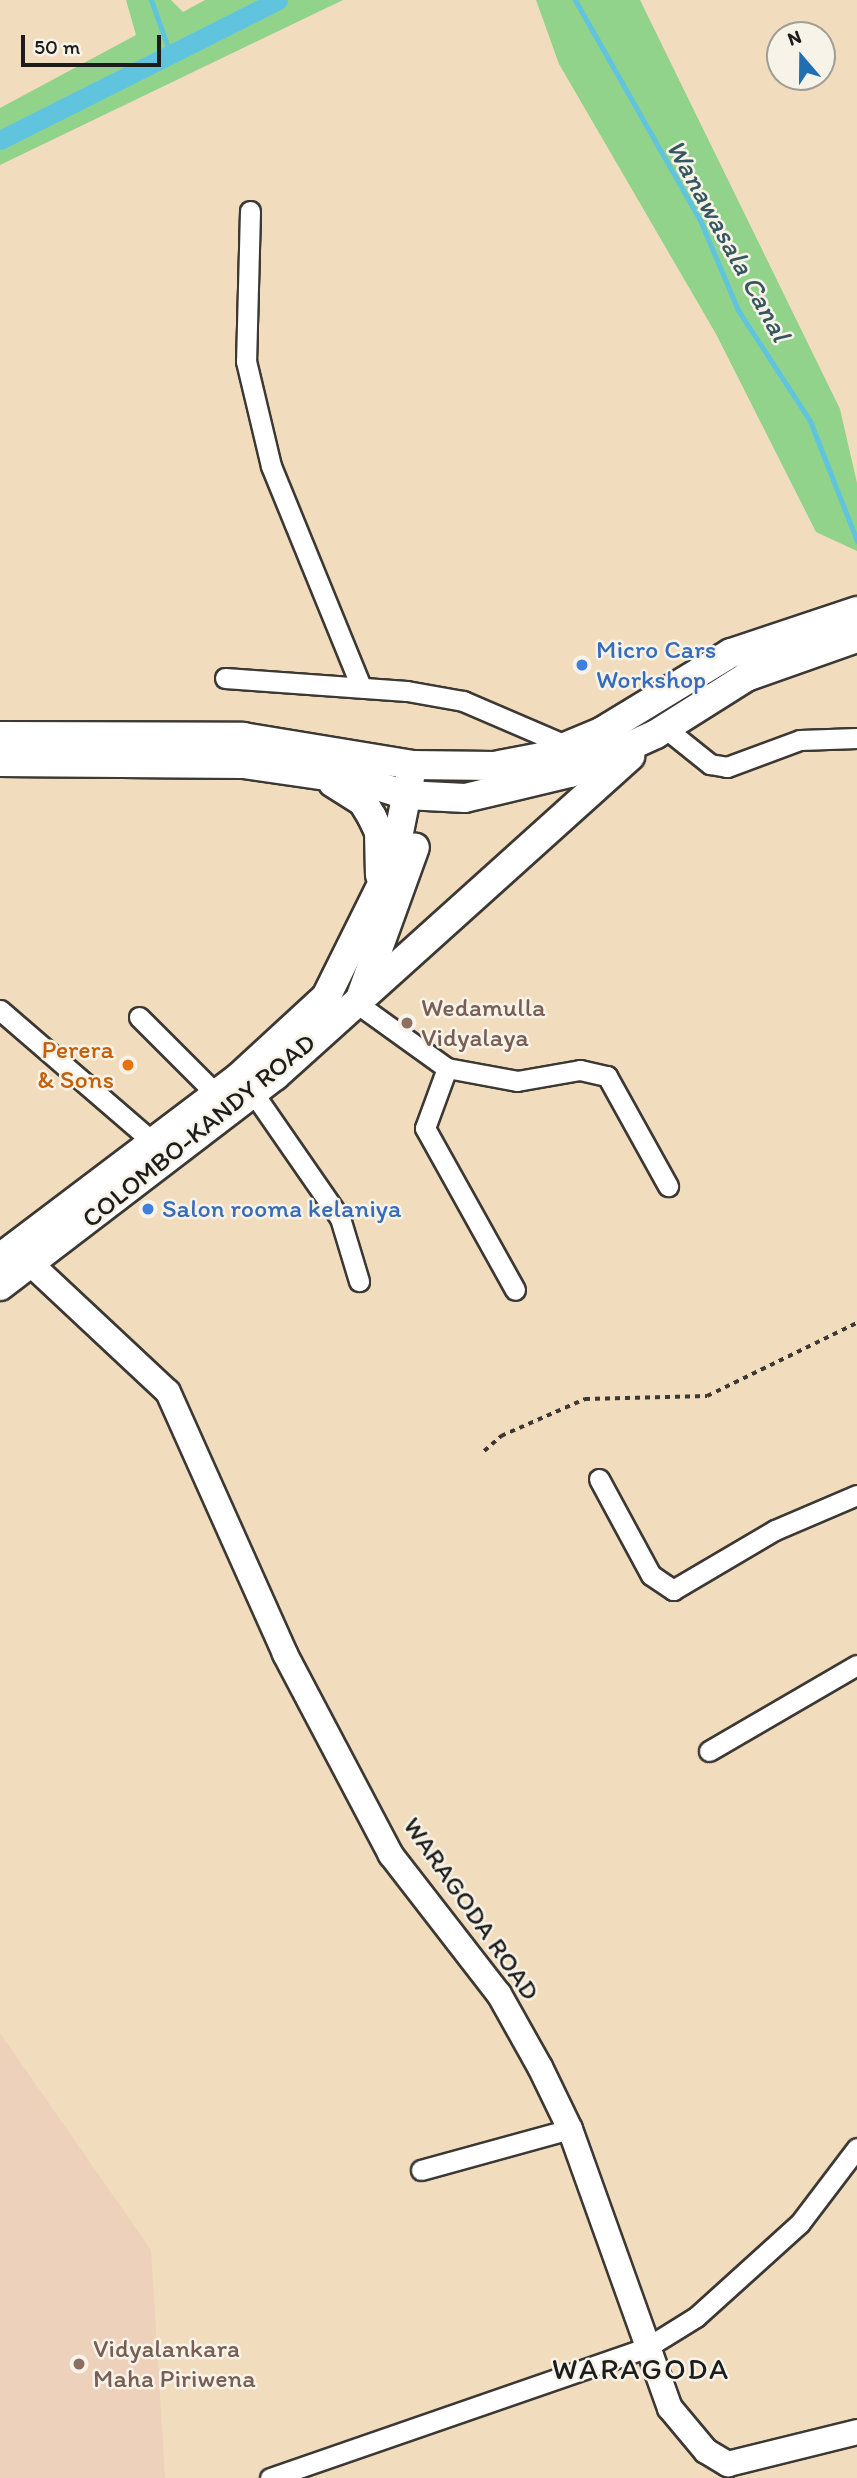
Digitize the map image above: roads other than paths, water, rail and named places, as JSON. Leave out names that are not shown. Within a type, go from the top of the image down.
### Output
[{"type":"highway","points":[[358,999],[660,731],[746,677],[849,627]]},
{"type":"highway","points":[[0,736],[243,737],[424,766],[494,766],[568,746],[731,653],[849,627]]},
{"type":"highway","points":[[0,762],[108,758],[309,772],[416,796],[530,785],[660,731]]},
{"type":"highway","name":"COLOMBO-KANDY ROAD","points":[[0,1259],[217,1095],[326,997],[380,889],[416,796],[424,766]]},
{"type":"highway","points":[[309,772],[363,802],[379,832],[380,889]]},
{"type":"highway","name":"COLOMBO-KANDY ROAD","points":[[0,1286],[254,1094],[358,999],[406,877],[416,796]]},
{"type":"highway","points":[[0,1259],[31,1264]]},
{"type":"main road","name":"WARAGODA ROAD","points":[[31,1264],[168,1392],[285,1654],[391,1855],[499,1994],[570,2129],[646,2348],[670,2408],[725,2471],[857,2432]]},
{"type":"street","points":[[250,211],[246,361],[271,466],[361,687]]},
{"type":"street","points":[[225,678],[361,687],[463,701],[568,746]]},
{"type":"street","points":[[660,731],[710,764],[727,767],[800,740],[857,738]]},
{"type":"street","points":[[358,999],[447,1068],[517,1081],[580,1070],[607,1076],[668,1186]]},
{"type":"street","points":[[0,1010],[154,1143]]},
{"type":"street","points":[[139,1017],[217,1095]]},
{"type":"street","points":[[447,1068],[425,1128],[515,1290]]},
{"type":"street","points":[[254,1094],[340,1218],[359,1281]]},
{"type":"street","points":[[598,1479],[650,1575],[673,1590],[775,1530],[857,1495]]},
{"type":"street","points":[[709,1751],[857,1665]]},
{"type":"street","points":[[421,2170],[570,2129]]},
{"type":"street","points":[[270,2478],[646,2348],[696,2317],[800,2223],[857,2148]]},
{"type":"waterway","points":[[151,0],[169,50]]},
{"type":"waterway","points":[[0,140],[278,0]]},
{"type":"waterway","name":"Wanawasala Canal","points":[[575,0],[700,220],[738,310],[810,421],[857,541]]},
{"type":"place","name":"Micro Cars Workshop","points":[[582,665]]},
{"type":"place","name":"Wedamulla Vidyalaya","points":[[407,1023]]},
{"type":"place","name":"Perera & Sons","points":[[128,1065]]},
{"type":"place","name":"Salon rooma kelaniya","points":[[148,1209]]},
{"type":"place","name":"Vidyalankara Maha Piriwena","points":[[79,2364]]},
{"type":"district","name":"WARAGODA","points":[[641,2369]]}]
